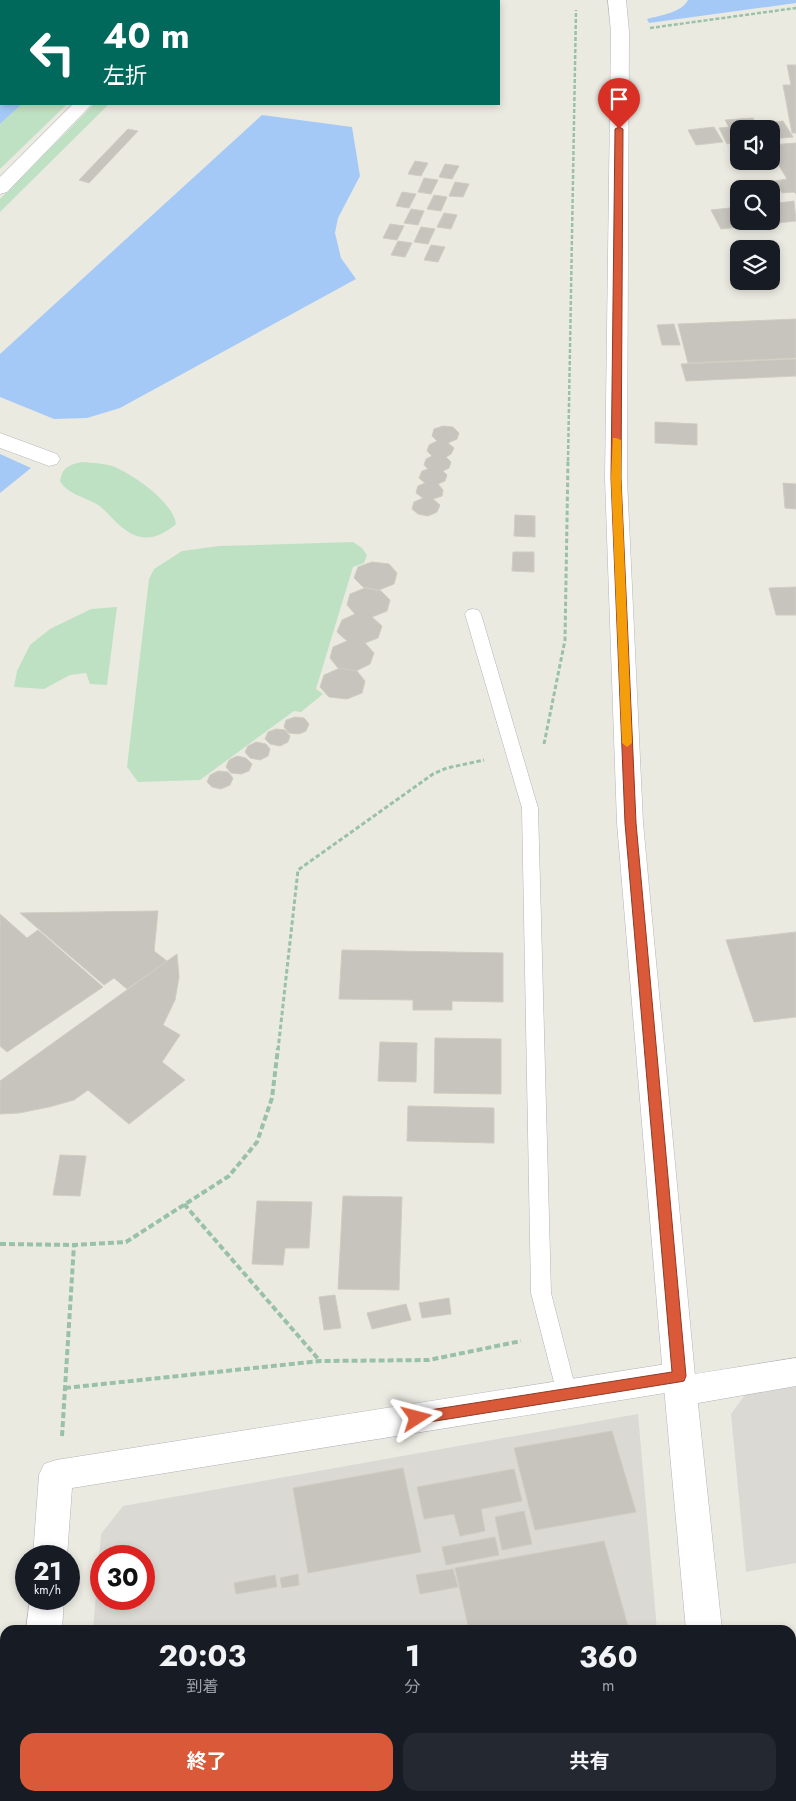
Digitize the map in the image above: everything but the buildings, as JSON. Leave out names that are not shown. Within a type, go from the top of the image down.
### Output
[{"type":"street","points":[[617,0],[620,32],[616,478],[630,813],[680,1384],[704,1625]]},
{"type":"street","points":[[0,188],[82,105]]},
{"type":"street","points":[[0,440],[49,459]]},
{"type":"street","points":[[51,1545],[56,1475],[567,1394],[796,1372]]},
{"type":"street","points":[[44,1625],[46,1610]]},
{"type":"lane","points":[[473,614],[530,808],[541,1293],[567,1394]]},
{"type":"path","points":[[620,32],[796,8]]},
{"type":"path","points":[[0,1244],[74,1245],[126,1242],[229,1176],[257,1142],[272,1098],[298,870],[433,774],[447,768],[478,760],[543,747],[565,640],[576,10]]},
{"type":"path","points":[[184,1204],[320,1361]]},
{"type":"path","points":[[56,1475],[61,1452],[74,1245]]},
{"type":"path","points":[[65,1388],[320,1361],[429,1360],[552,1334]]},
{"type":"shaded area","points":[[796,1386],[796,1563],[746,1572],[731,1414],[745,1395]]},
{"type":"shaded area","points":[[638,1414],[657,1625],[93,1625],[95,1610],[155,1610],[155,1545],[100,1545],[101,1534],[123,1506]]},
{"type":"green space","points":[[21,105],[66,105],[0,169],[0,124]]},
{"type":"green space","points":[[93,105],[108,105],[0,212],[0,199]]},
{"type":"green space","points":[[82,462],[113,466],[134,477],[161,499],[168,507],[176,524],[152,537],[145,538],[130,533],[100,507],[67,489],[60,481],[67,467]]},
{"type":"green space","points":[[353,542],[362,548],[367,555],[364,563],[353,567],[316,689],[323,694],[301,712],[294,711],[200,780],[138,782],[127,767],[149,579],[154,569],[182,551],[219,546]]},
{"type":"green space","points":[[117,607],[107,685],[90,684],[86,673],[70,675],[44,689],[14,687],[17,671],[30,645],[50,629],[91,609]]},
{"type":"water","points":[[688,0],[796,0],[796,3],[649,23],[647,19],[676,11]]},
{"type":"water","points":[[0,105],[21,105],[0,124]]},
{"type":"water","points":[[262,115],[352,127],[360,176],[338,218],[335,233],[341,258],[356,279],[120,408],[87,418],[54,419],[0,397],[0,354]]},
{"type":"water","points":[[0,454],[31,468],[0,493]]},
{"type":"slow traffic","points":[[616,440],[627,743]]},
{"type":"route","points":[[417,1418],[679,1376],[630,823],[616,478],[619,129]]}]
